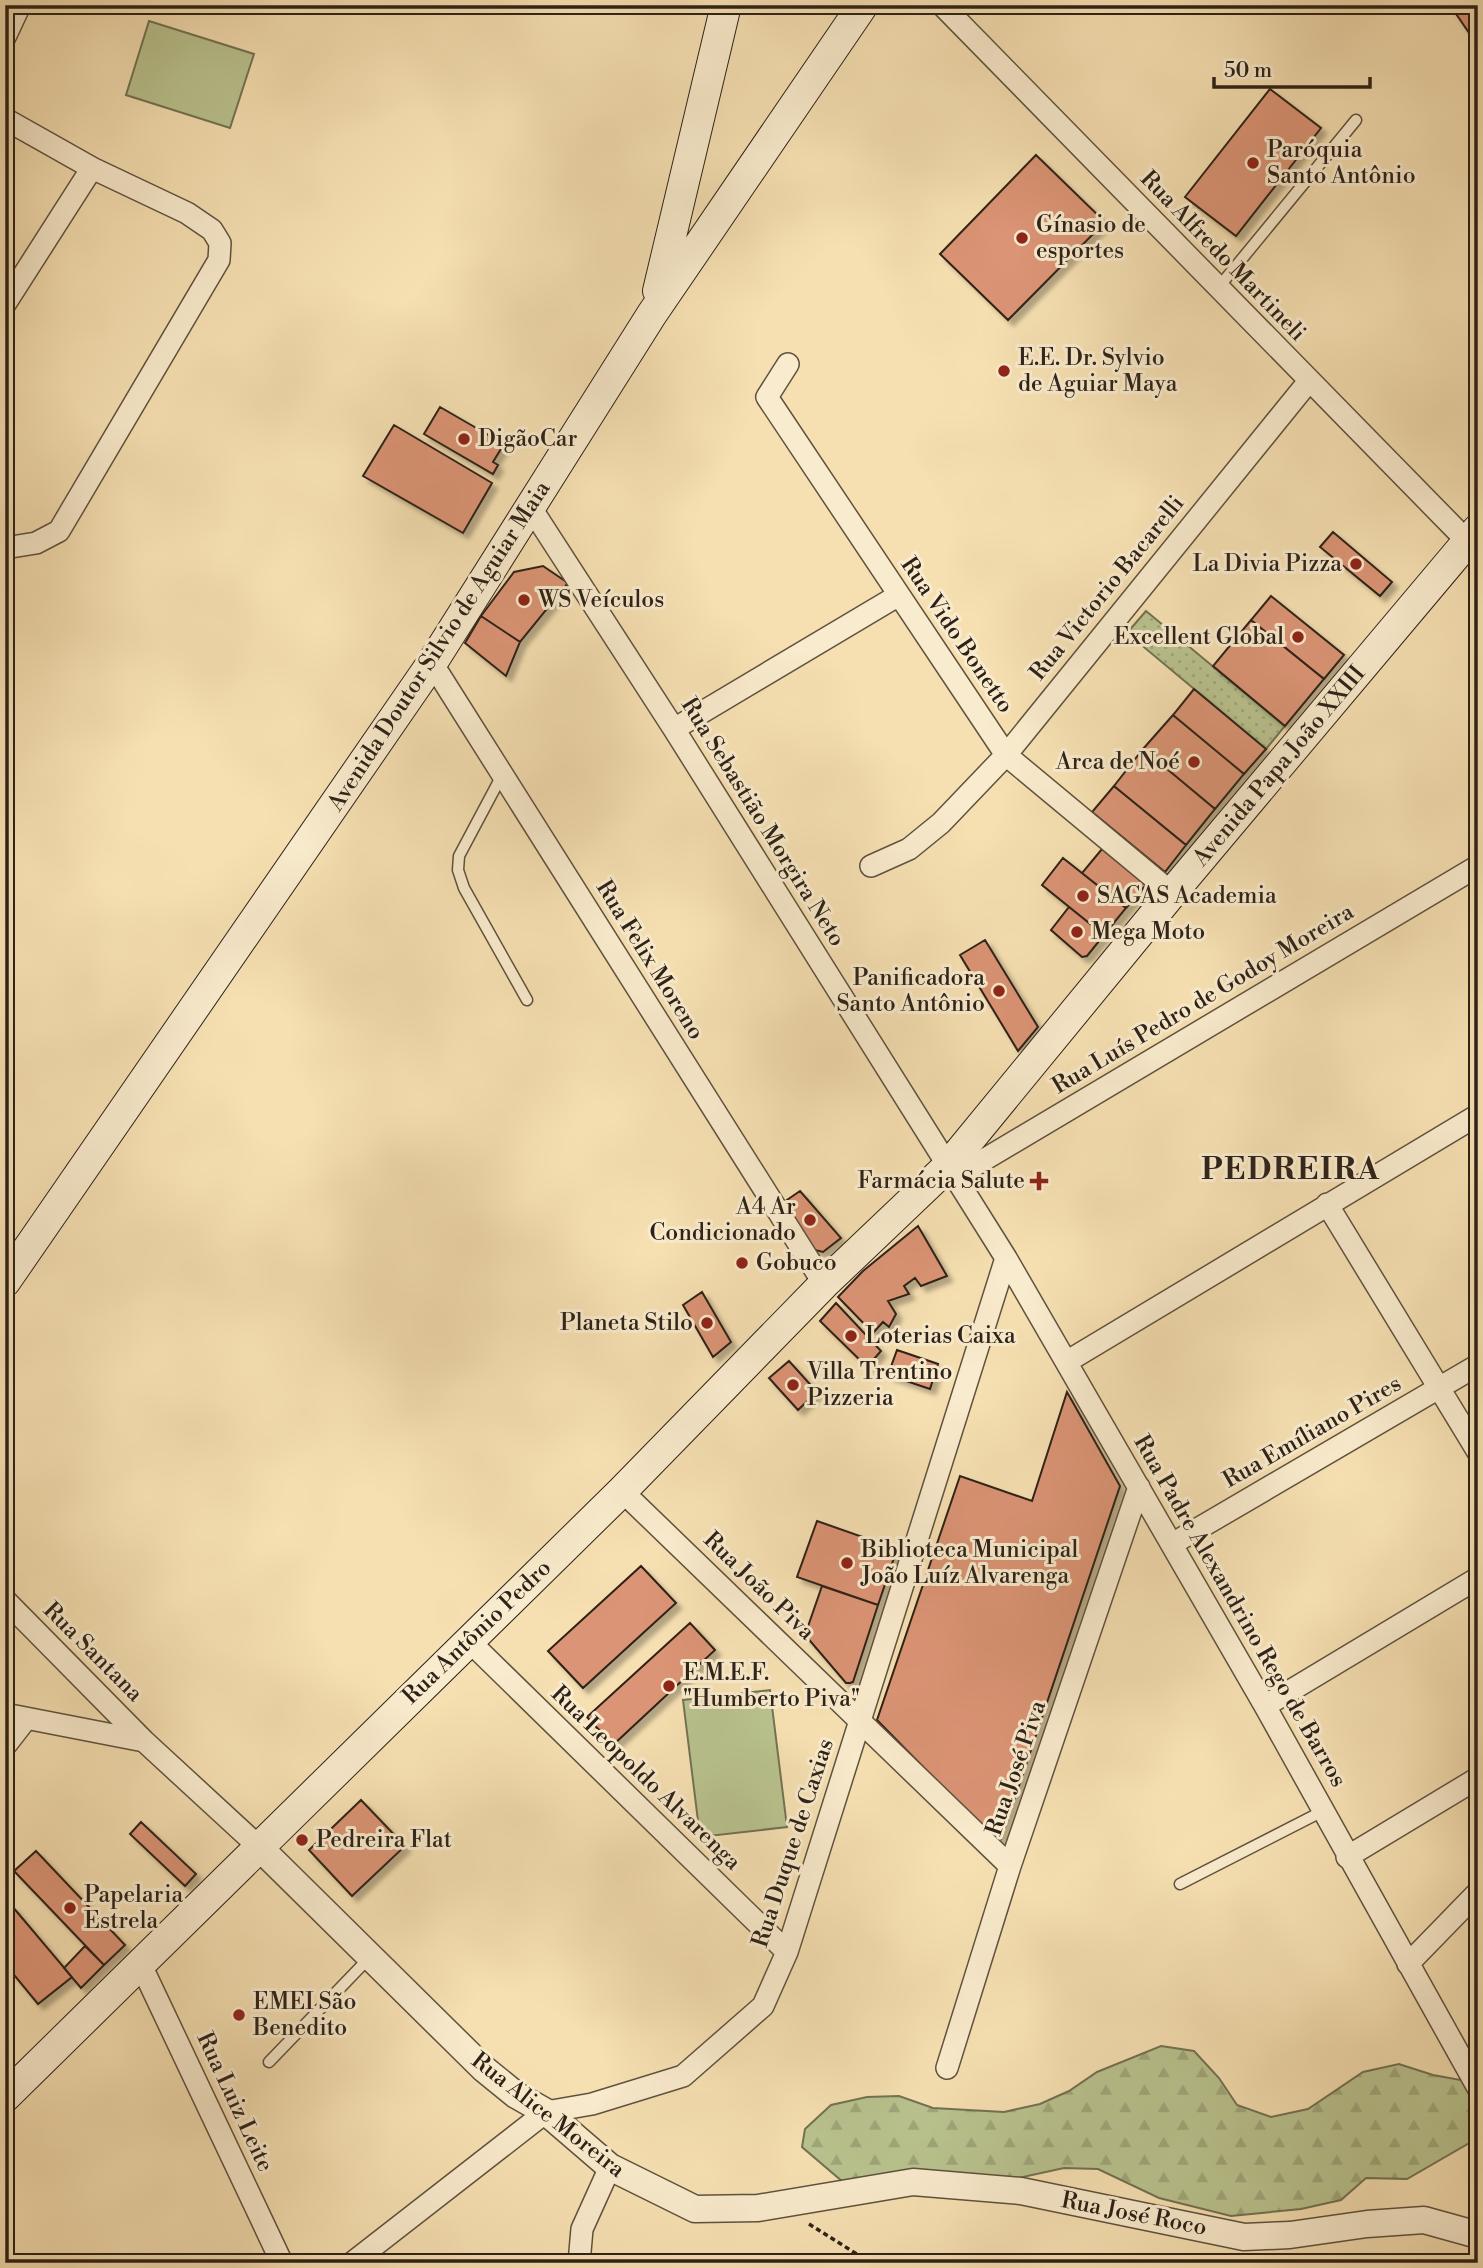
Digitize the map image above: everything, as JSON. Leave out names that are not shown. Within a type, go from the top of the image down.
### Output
[{"type":"main road","points":[[652,314],[726,5]]},
{"type":"main road","name":"Avenida Doutor Silvio de Aguiar Maia","points":[[5,1282],[432,663],[652,314],[715,218],[863,5]]},
{"type":"main road","points":[[681,198],[715,218]]},
{"type":"main road","name":"Avenida Papa João XXIII","points":[[951,1171],[1172,892],[1474,543]]},
{"type":"main road","name":"Rua Antônio Pedro","points":[[5,2097],[622,1491],[824,1284],[951,1171]]},
{"type":"street","points":[[5,37],[20,5]]},
{"type":"street","name":"Rua Alfredo Martineli","points":[[942,5],[1309,382],[1474,543]]},
{"type":"street","points":[[5,120],[92,168],[187,213],[212,230],[220,243],[219,260],[59,531],[36,542],[8,541]]},
{"type":"street","points":[[5,304],[92,168]]},
{"type":"street","name":"Rua Vido Bonetto","points":[[788,364],[767,397],[1006,755],[1172,892]]},
{"type":"street","name":"Rua Victorio Bacarelli","points":[[871,866],[909,849],[941,823],[1006,755],[1309,382]]},
{"type":"street","name":"Rua Sebastião Morgira Neto","points":[[531,508],[674,729],[951,1171]]},
{"type":"street","points":[[674,729],[898,595]]},
{"type":"street","name":"Rua Felix Moreno","points":[[432,663],[824,1284]]},
{"type":"street","name":"Rua Luís Pedro de Godoy Moreira","points":[[951,1171],[1478,866]]},
{"type":"street","points":[[1068,1361],[1478,1115]]},
{"type":"street","name":"Rua Padre Alexandrino Rego de Barros","points":[[951,1171],[1068,1361],[1265,1706],[1478,2088]]},
{"type":"street","points":[[1327,1204],[1478,1452]]},
{"type":"street","name":"Rua Duque de Caxias","points":[[546,2112],[592,2104],[683,2076],[763,2006],[787,1952],[1006,1258]]},
{"type":"street","name":"Rua Emíliano Pires","points":[[1172,1544],[1478,1365]]},
{"type":"street","name":"Rua José Piva","points":[[947,2068],[1010,1866],[1139,1487]]},
{"type":"street","name":"Rua João Piva","points":[[622,1491],[1010,1866]]},
{"type":"street","points":[[1265,1706],[1478,1578]]},
{"type":"street","name":"Rua Santana","points":[[5,1600],[144,1741],[258,1846]]},
{"type":"street","name":"Rua Leopoldo Alvarenga","points":[[468,1640],[787,1952]]},
{"type":"street","points":[[5,1713],[144,1741]]},
{"type":"street","points":[[5,1746],[26,1719]]},
{"type":"street","points":[[1347,1857],[1478,1778]]},
{"type":"street","name":"Rua Alice Moreira","points":[[258,1846],[484,2069],[516,2095],[546,2112],[610,2167],[695,2209],[778,2205],[913,2182]]},
{"type":"street","points":[[1408,1964],[1478,1892]]},
{"type":"street","name":"Rua Luiz Leite","points":[[140,1963],[282,2263]]},
{"type":"street","points":[[352,2263],[546,2112]]},
{"type":"street","points":[[579,2263],[582,2228],[610,2167]]},
{"type":"street","name":"Rua José Roco","points":[[913,2182],[1021,2191],[1244,2237],[1290,2235],[1367,2224],[1424,2220],[1478,2235]]},
{"type":"lane","points":[[1218,288],[1356,120]]},
{"type":"lane","points":[[501,776],[459,856],[458,870],[464,888],[527,1000]]},
{"type":"lane","points":[[1180,1884],[1322,1811]]},
{"type":"lane","points":[[269,2062],[369,1958]]},
{"type":"path","points":[[778,2205],[871,2263]]},
{"type":"green space","points":[[149,21],[254,54],[230,128],[126,95]]},
{"type":"green space","points":[[1146,611],[1285,726],[1266,749],[1127,633]]},
{"type":"green space","points":[[770,1690],[787,1827],[700,1837],[683,1700]]},
{"type":"green space","points":[[1161,2046],[1194,2051],[1219,2078],[1237,2105],[1271,2117],[1308,2109],[1363,2072],[1399,2064],[1433,2075],[1466,2081],[1478,2073],[1478,2138],[1407,2179],[1366,2178],[1341,2200],[1301,2209],[1231,2216],[1159,2198],[1098,2169],[1064,2168],[963,2190],[843,2182],[802,2147],[805,2129],[831,2105],[867,2097],[899,2096],[933,2108],[1004,2112],[1040,2104],[1069,2091],[1097,2072]]},
{"type":"building","points":[[1450,5],[1478,5],[1478,46]]},
{"type":"building","name":"Paróquia Santo Antônio","points":[[1270,89],[1321,128],[1236,236],[1185,197]]},
{"type":"building","name":"Gínasio de esportes","points":[[1036,155],[1105,222],[1008,320],[940,254]]},
{"type":"building","name":"DigãoCar","points":[[440,407],[504,444],[493,462],[498,465],[493,474],[424,434]]},
{"type":"building","points":[[394,425],[492,483],[463,533],[363,476]]},
{"type":"building","name":"La Divia Pizza","points":[[1333,532],[1392,582],[1380,596],[1320,547]]},
{"type":"building","name":"WS Veículos","points":[[543,566],[568,583],[520,642],[481,616],[514,572]]},
{"type":"building","name":"Excellent Global","points":[[1271,596],[1344,655],[1324,679],[1251,620]]},
{"type":"building","points":[[481,616],[520,642],[506,676],[465,643]]},
{"type":"building","points":[[1251,620],[1324,679],[1285,726],[1213,666]]},
{"type":"building","points":[[1194,689],[1266,749],[1244,774],[1173,715]]},
{"type":"building","name":"Arca de Noé","points":[[1173,715],[1244,774],[1215,809],[1143,749]]},
{"type":"building","points":[[1143,749],[1215,809],[1186,845],[1114,786]]},
{"type":"building","points":[[1114,786],[1186,845],[1165,872],[1092,812]]},
{"type":"building","points":[[1102,849],[1146,885],[1126,908],[1082,873]]},
{"type":"building","name":"SAGAS Academia","points":[[1063,858],[1126,908],[1104,935],[1042,885]]},
{"type":"building","name":"Mega Moto","points":[[1069,907],[1104,935],[1087,956],[1082,957],[1051,930]]},
{"type":"building","name":"Panificadora Santo Antônio","points":[[985,940],[1038,1027],[1018,1051],[960,955]]},
{"type":"building","name":"A4 Ar Condicionado","points":[[800,1191],[841,1238],[823,1252],[811,1249],[784,1202]]},
{"type":"building","points":[[918,1226],[947,1276],[921,1286],[915,1278],[904,1286],[909,1294],[888,1301],[896,1314],[889,1327],[883,1322],[873,1333],[838,1297],[863,1271]]},
{"type":"building","name":"Planeta Stilo","points":[[702,1292],[731,1342],[713,1357],[683,1305]]},
{"type":"building","name":"Loterias Caixa","points":[[836,1303],[881,1351],[867,1367],[820,1321]]},
{"type":"building","points":[[897,1350],[938,1364],[930,1389],[888,1375]]},
{"type":"building","name":"Villa Trentino Pizzeria","points":[[789,1361],[817,1392],[798,1410],[769,1378]]},
{"type":"building","points":[[1067,1392],[1120,1486],[1001,1839],[989,1834],[877,1720],[960,1476],[1032,1501]]},
{"type":"building","name":"Biblioteca Municipal João Luíz Alvarenga","points":[[817,1521],[897,1549],[878,1605],[797,1577]]},
{"type":"building","points":[[641,1566],[676,1603],[583,1688],[548,1651]]},
{"type":"building","points":[[822,1586],[878,1605],[853,1682],[850,1683],[846,1683],[805,1635]]},
{"type":"building","points":[[690,1623],[715,1650],[613,1745],[587,1717]]},
{"type":"building","points":[[361,1800],[405,1846],[352,1896],[309,1850]]},
{"type":"building","points":[[141,1822],[196,1874],[185,1886],[130,1834]]},
{"type":"building","name":"Papelaria Estrela","points":[[36,1851],[125,1945],[104,1965],[14,1871]]},
{"type":"building","points":[[12,1906],[72,1977],[38,2004],[5,1964],[5,1911]]},
{"type":"building","points":[[85,1946],[104,1965],[81,1988],[64,1968]]},
{"type":"place","name":"Paróquia Santo Antônio","points":[[1253,163]]},
{"type":"place","name":"Gínasio de esportes","points":[[1022,238]]},
{"type":"place","name":"E.E. Dr. Sylvio de Aguiar Maya","points":[[1004,371]]},
{"type":"place","name":"DigãoCar","points":[[464,439]]},
{"type":"place","name":"La Divia Pizza","points":[[1356,564]]},
{"type":"place","name":"WS Veículos","points":[[524,600]]},
{"type":"place","name":"Excellent Global","points":[[1298,637]]},
{"type":"place","name":"Arca de Noé","points":[[1194,762]]},
{"type":"place","name":"SAGAS Academia","points":[[1083,896]]},
{"type":"place","name":"Mega Moto","points":[[1077,932]]},
{"type":"place","name":"Panificadora Santo Antônio","points":[[999,991]]},
{"type":"place","name":"Farmácia Salute","points":[[1039,1181]]},
{"type":"place","name":"A4 Ar Condicionado","points":[[810,1220]]},
{"type":"place","name":"Gobuco","points":[[742,1263]]},
{"type":"place","name":"Planeta Stilo","points":[[707,1323]]},
{"type":"place","name":"Loterias Caixa","points":[[851,1336]]},
{"type":"place","name":"Villa Trentino Pizzeria","points":[[793,1385]]},
{"type":"place","name":"Biblioteca Municipal João Luíz Alvarenga","points":[[847,1563]]},
{"type":"place","name":"E.M.E.F. \"Humberto Piva\"","points":[[669,1686]]},
{"type":"place","name":"Pedreira Flat","points":[[302,1840]]},
{"type":"place","name":"Papelaria Estrela","points":[[70,1908]]},
{"type":"place","name":"EMEI São Benedito","points":[[239,2015]]},
{"type":"district","name":"PEDREIRA","points":[[1291,1170]]}]
